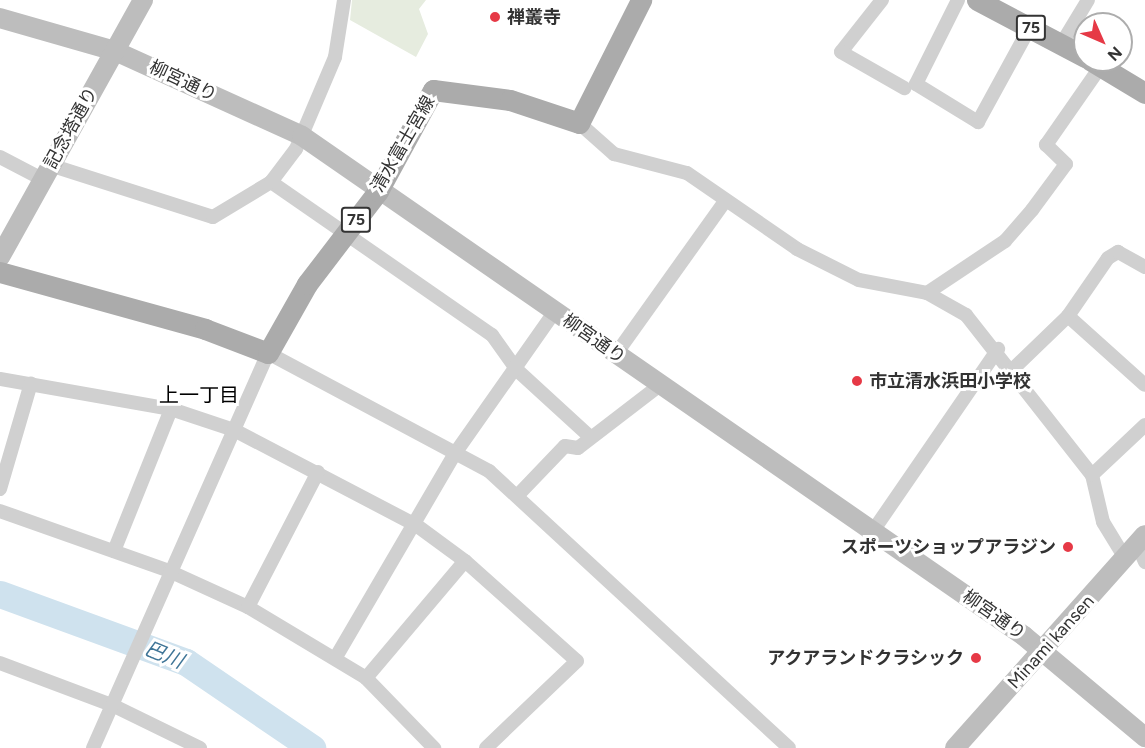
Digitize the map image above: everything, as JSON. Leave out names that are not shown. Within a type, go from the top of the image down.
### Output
[{"type":"main road","points":[[579,123],[641,0]]},
{"type":"main road","name":"75","points":[[977,0],[1073,50]]},
{"type":"main road","name":"75","points":[[1110,72],[1145,93]]},
{"type":"main road","name":"清水富士宮線","points":[[268,353],[346,232],[378,191],[433,90],[510,100],[579,123]]},
{"type":"main road","points":[[0,272],[205,329],[268,353]]},
{"type":"street","name":"記念塔通り","points":[[0,257],[143,0]]},
{"type":"street","points":[[0,158],[213,217],[271,182],[302,136],[337,52],[344,0]]},
{"type":"street","points":[[882,0],[841,52],[904,88]]},
{"type":"street","points":[[958,0],[916,84],[978,122],[1030,27]]},
{"type":"street","points":[[1062,43],[1088,0]]},
{"type":"street","name":"柳宮通り","points":[[0,18],[115,51],[302,136],[378,191],[555,311],[1044,651],[1145,737]]},
{"type":"street","points":[[927,293],[1005,241],[1032,210],[1066,164],[1046,145],[1086,72]]},
{"type":"street","points":[[579,123],[614,154],[687,173],[797,249],[859,280],[927,293],[966,315],[998,348],[1092,475],[1103,522],[1136,545],[1145,562]]},
{"type":"street","points":[[271,182],[492,335],[517,370],[589,436]]},
{"type":"street","points":[[616,354],[725,201]]},
{"type":"street","points":[[1013,369],[1068,316],[1108,258],[1118,252],[1145,267]]},
{"type":"street","points":[[336,657],[416,525],[456,452],[517,370],[555,311]]},
{"type":"street","points":[[1068,316],[1145,385]]},
{"type":"street","points":[[873,531],[998,348]]},
{"type":"street","points":[[93,748],[268,353],[456,452],[517,496],[789,748]]},
{"type":"street","points":[[0,379],[171,409],[234,430],[416,525],[465,561],[578,661],[486,748]]},
{"type":"street","points":[[0,489],[31,383]]},
{"type":"street","points":[[517,496],[565,446],[578,448],[589,436],[660,385]]},
{"type":"street","points":[[114,551],[171,409]]},
{"type":"street","points":[[1092,475],[1145,425]]},
{"type":"street","points":[[248,607],[318,472]]},
{"type":"street","points":[[0,511],[114,551],[248,607],[336,657],[366,678],[434,748]]},
{"type":"street","name":"Minami kansen","points":[[955,748],[1044,651],[1136,545]]},
{"type":"street","points":[[366,678],[465,561]]},
{"type":"street","points":[[0,663],[113,701],[200,748]]},
{"type":"street","points":[[497,738],[508,748]]},
{"type":"shaded area","points":[[352,0],[426,0],[419,9],[428,34],[416,57],[350,20]]},
{"type":"waterway","name":"巴川","points":[[0,594],[186,662],[312,748]]},
{"type":"place","name":"禅叢寺","points":[[495,17]]},
{"type":"place","name":"市立清水浜田小学校","points":[[857,381]]},
{"type":"place","name":"スポーツショップアラジン","points":[[1068,547]]},
{"type":"place","name":"アクアランドクラシック","points":[[976,658]]},
{"type":"district","name":"上一丁目","points":[[199,395]]}]
